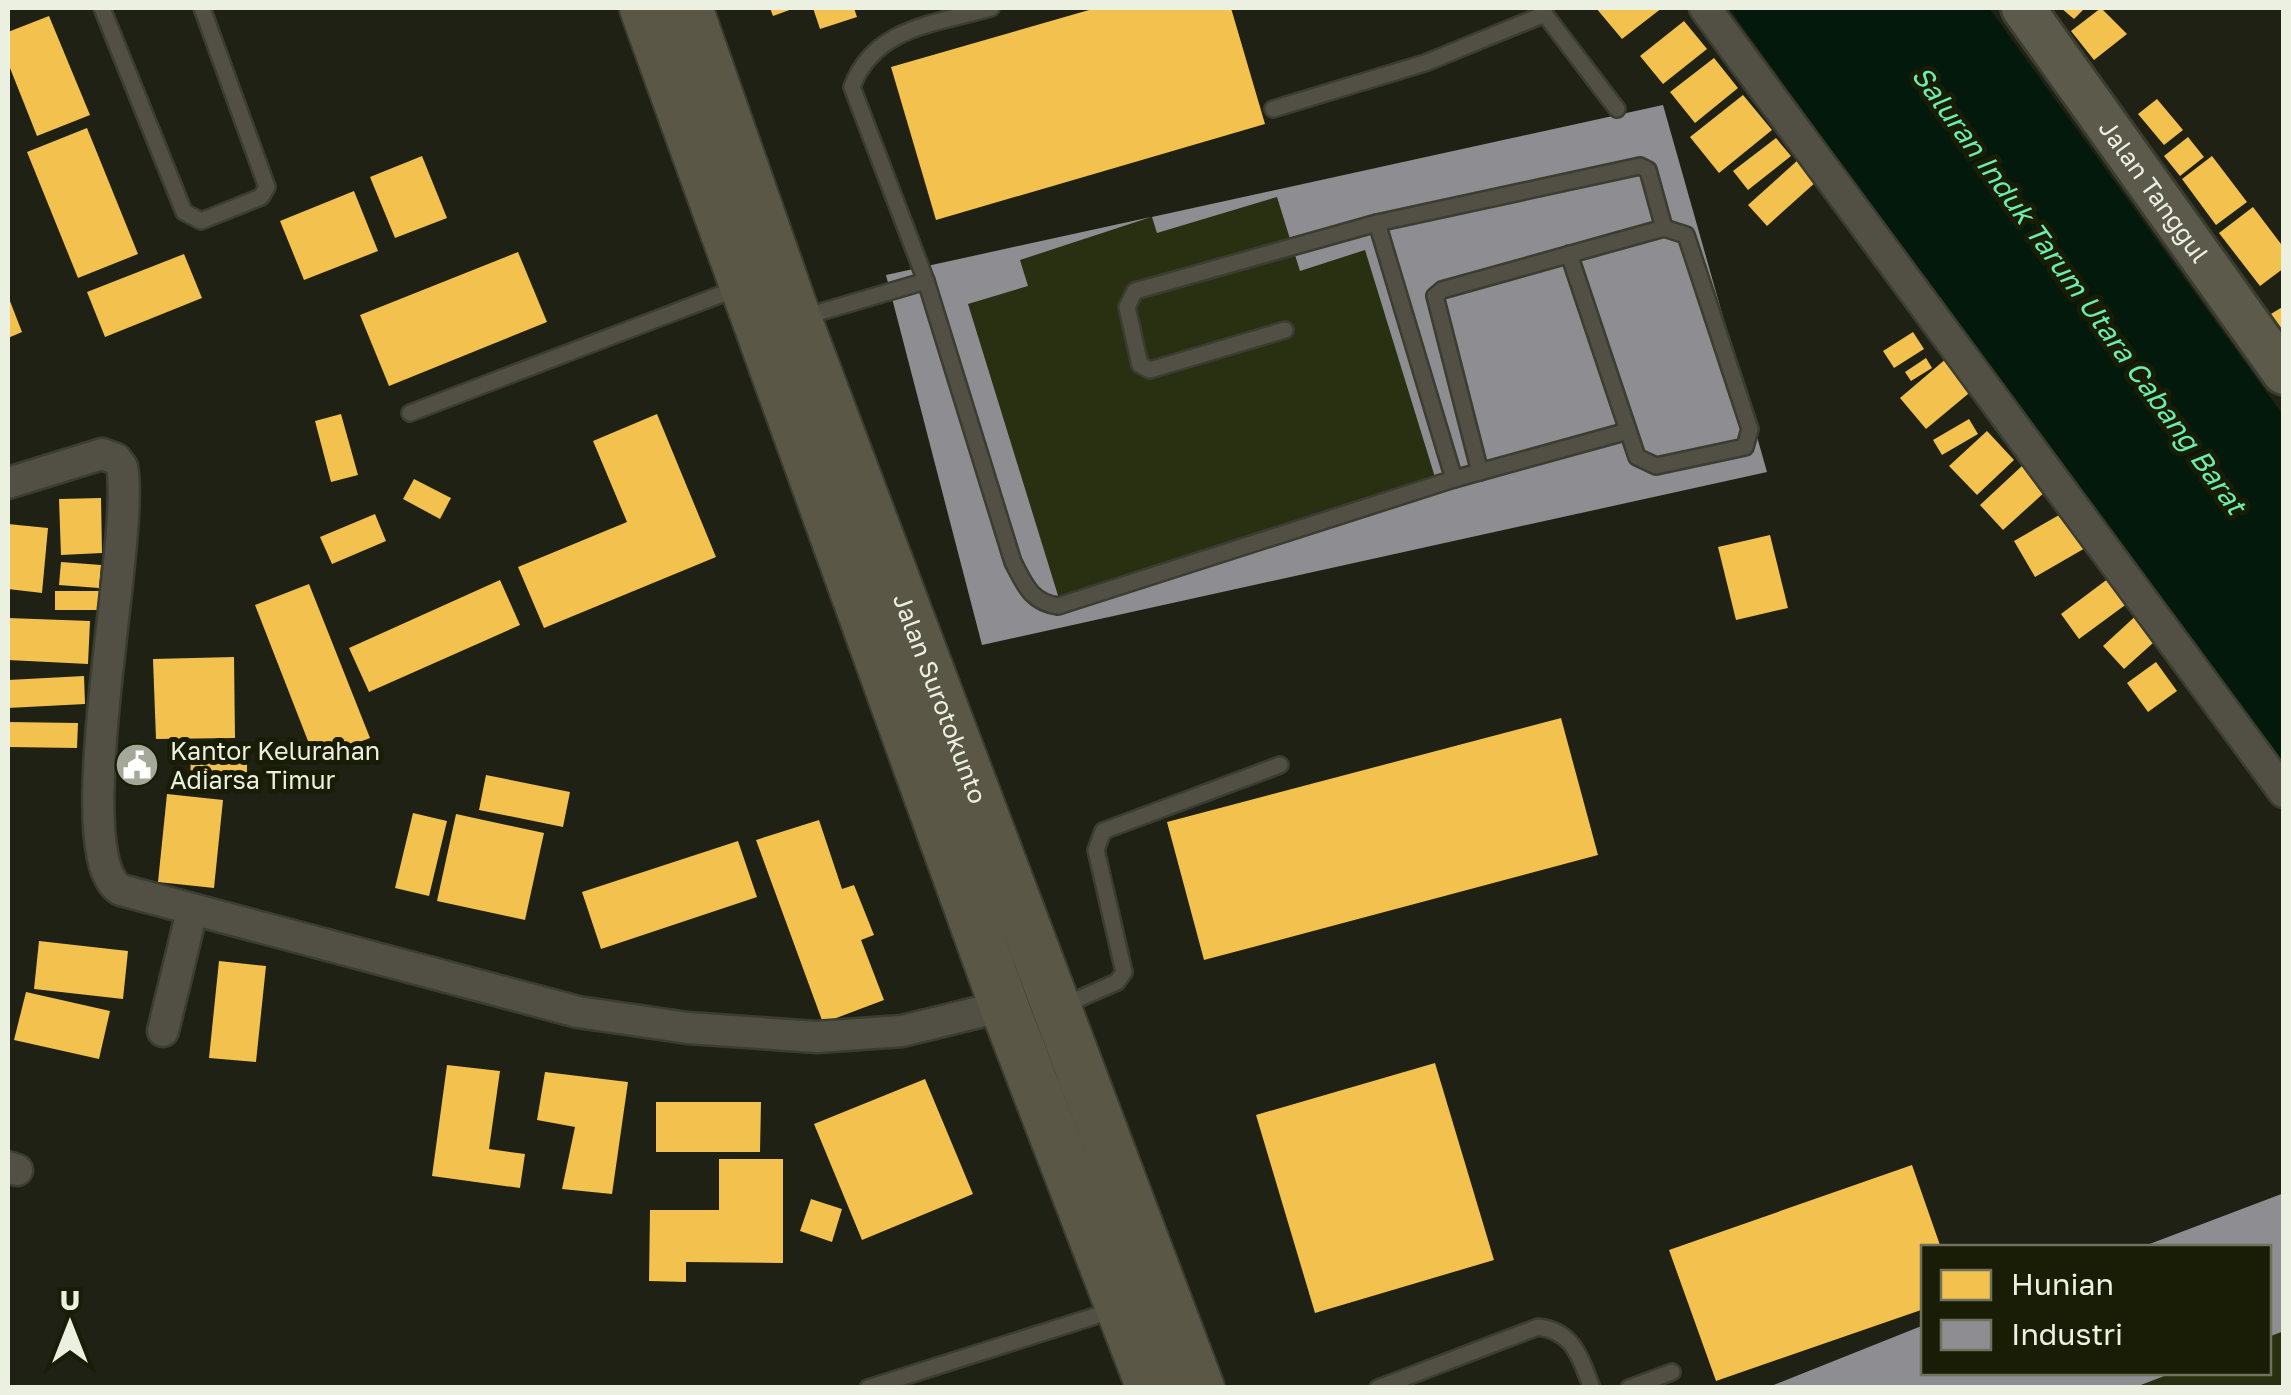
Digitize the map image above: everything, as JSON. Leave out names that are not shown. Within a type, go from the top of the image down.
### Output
[{"type":"main road","name":"Jalan Surotokunto","points":[[644,8],[1004,1006],[1151,1388]]},
{"type":"main road","name":"Jalan Surotokunto","points":[[688,8],[797,319],[1060,1007],[1126,1198],[1200,1388]]},
{"type":"street","points":[[1706,8],[2284,792]]},
{"type":"street","name":"Jalan Tanggul","points":[[2022,8],[2284,373]]},
{"type":"street","points":[[8,483],[102,454],[116,459],[122,467],[99,788],[103,869],[110,884],[121,890],[578,1012],[688,1028],[817,1037],[902,1030],[1004,1006]]},
{"type":"street","points":[[163,1031],[192,911]]},
{"type":"lane","points":[[102,8],[184,212],[201,221],[261,197],[267,187],[202,8]]},
{"type":"lane","points":[[991,8],[882,41],[862,62],[852,86],[926,281],[1012,562],[1030,594],[1042,604],[1058,606],[1454,479],[1628,431]]},
{"type":"lane","points":[[1272,109],[1426,63],[1542,11],[1617,110]]},
{"type":"lane","points":[[1284,330],[1150,370],[1140,364],[1128,301],[1135,291],[1377,222],[1640,166],[1648,170],[1664,228]]},
{"type":"lane","points":[[1377,222],[1454,479]]},
{"type":"lane","points":[[1480,472],[1435,296],[1442,290],[1569,254],[1664,228],[1686,235],[1749,435],[1744,447],[1656,466],[1638,456],[1569,254]]},
{"type":"lane","points":[[797,319],[926,281]]},
{"type":"lane","points":[[410,413],[742,287]]},
{"type":"lane","points":[[1060,1007],[1117,982],[1124,972],[1096,850],[1103,831],[1280,764]]},
{"type":"lane","points":[[871,1387],[1122,1307]]},
{"type":"lane","points":[[1378,1388],[1538,1327],[1561,1332],[1573,1342],[1592,1388]]},
{"type":"lane","points":[[1629,1388],[1672,1372]]},
{"type":"shaded area","points":[[1663,105],[1767,472],[982,645],[886,275]]},
{"type":"shaded area","points":[[2283,1209],[2283,1387],[1816,1388],[1921,1372],[2271,1375],[2269,1245]]},
{"type":"water","name":"Saluran Induk Tarum Utara Cabang Barat","points":[[1729,8],[1989,8],[2283,415],[2283,776]]},
{"type":"building: Hunian","points":[[770,8],[795,8],[773,16]]},
{"type":"building: Hunian","points":[[813,8],[854,8],[857,17],[820,29]]},
{"type":"building: Hunian","points":[[1096,8],[1231,8],[1265,124],[936,220],[891,67]]},
{"type":"building: Hunian","points":[[1596,8],[1662,8],[1622,39]]},
{"type":"building: Hunian","points":[[2061,8],[2085,8],[2074,19]]},
{"type":"building: Hunian","points":[[2101,8],[2127,34],[2094,60],[2071,31]]},
{"type":"building: Hunian","points":[[49,16],[90,115],[37,136],[8,63],[8,32]]},
{"type":"building: Hunian","points":[[1684,21],[1707,49],[1663,84],[1640,56]]},
{"type":"building: Hunian","points":[[1714,58],[1738,88],[1695,123],[1670,92]]},
{"type":"building: Hunian","points":[[1743,95],[1772,130],[1719,173],[1690,137]]},
{"type":"building: Hunian","points":[[2157,99],[2183,130],[2164,145],[2138,114]]},
{"type":"building: Hunian","points":[[87,128],[138,254],[78,278],[27,152]]},
{"type":"building: Hunian","points":[[2188,137],[2204,157],[2180,176],[2164,156]]},
{"type":"building: Hunian","points":[[1776,138],[1791,156],[1748,190],[1733,171]]},
{"type":"building: Hunian","points":[[422,156],[447,218],[395,238],[370,177]]},
{"type":"building: Hunian","points":[[2212,156],[2247,202],[2216,225],[2182,179]]},
{"type":"building: Hunian","points":[[1798,160],[1817,181],[1767,226],[1748,205]]},
{"type":"building: Hunian","points":[[354,191],[378,251],[304,280],[280,221]]},
{"type":"building: Hunian","points":[[2253,207],[2284,248],[2284,268],[2260,286],[2219,233]]},
{"type":"building: Hunian","points":[[518,252],[547,322],[389,386],[360,315]]},
{"type":"building: Hunian","points":[[184,254],[202,298],[105,337],[87,292]]},
{"type":"building: Hunian","points":[[8,296],[22,332],[8,338]]},
{"type":"building: Hunian","points":[[2284,306],[2284,345],[2266,317]]},
{"type":"building: Hunian","points":[[1913,332],[1924,349],[1894,368],[1883,351]]},
{"type":"building: Hunian","points":[[1926,358],[1932,368],[1911,381],[1905,372]]},
{"type":"building: Hunian","points":[[1947,358],[1974,389],[1926,429],[1900,398]]},
{"type":"building: Hunian","points":[[341,414],[358,475],[331,482],[315,421]]},
{"type":"building: Hunian","points":[[657,414],[716,557],[544,628],[518,567],[627,522],[593,441]]},
{"type":"building: Hunian","points":[[1969,419],[1978,434],[1942,455],[1933,440]]},
{"type":"building: Hunian","points":[[1987,431],[2014,460],[1977,495],[1949,466]]},
{"type":"building: Hunian","points":[[2023,465],[2046,491],[2003,530],[1980,505]]},
{"type":"building: Hunian","points":[[414,479],[451,498],[440,519],[403,499]]},
{"type":"building: Hunian","points":[[101,498],[102,553],[61,555],[59,499]]},
{"type":"building: Hunian","points":[[2066,511],[2087,547],[2035,577],[2014,541]]},
{"type":"building: Hunian","points":[[375,514],[386,541],[332,564],[320,537]]},
{"type":"building: Hunian","points":[[8,524],[48,528],[42,593],[8,589]]},
{"type":"building: Hunian","points":[[1770,535],[1788,608],[1736,620],[1718,547]]},
{"type":"building: Hunian","points":[[61,562],[101,565],[99,588],[59,585]]},
{"type":"building: Hunian","points":[[2113,575],[2132,600],[2079,639],[2061,614]]},
{"type":"building: Hunian","points":[[500,580],[520,625],[369,692],[349,648]]},
{"type":"building: Hunian","points":[[309,584],[370,738],[315,759],[255,605]]},
{"type":"building: Hunian","points":[[55,591],[107,591],[107,610],[55,610]]},
{"type":"building: Hunian","points":[[2141,611],[2163,634],[2124,669],[2103,646]]},
{"type":"building: Hunian","points":[[8,618],[90,621],[88,664],[8,660]]},
{"type":"building: Hunian","points":[[234,657],[235,738],[156,739],[153,659]]},
{"type":"building: Hunian","points":[[2156,662],[2177,691],[2148,712],[2127,683]]},
{"type":"building: Hunian","points":[[84,676],[85,704],[8,708],[8,680]]},
{"type":"building: Hunian","points":[[1561,718],[1598,855],[1204,960],[1167,822]]},
{"type":"building: Hunian","points":[[8,722],[78,723],[77,748],[8,747]]},
{"type":"building: Hunian","points":[[191,751],[247,753],[247,790],[190,788]]},
{"type":"building: Hunian","points":[[486,775],[570,792],[563,827],[479,810]]},
{"type":"building: Hunian","points":[[167,794],[223,800],[214,888],[158,882]]},
{"type":"building: Hunian","points":[[413,813],[447,821],[429,896],[395,888]]},
{"type":"building: Hunian","points":[[456,814],[544,833],[525,920],[437,901]]},
{"type":"building: Hunian","points":[[819,820],[842,889],[854,885],[874,935],[861,940],[884,1000],[823,1023],[756,840]]},
{"type":"building: Hunian","points":[[738,841],[757,897],[601,949],[582,892]]},
{"type":"building: Hunian","points":[[39,941],[128,951],[123,999],[34,989]]},
{"type":"building: Hunian","points":[[219,961],[266,966],[256,1062],[209,1058]]},
{"type":"building: Hunian","points":[[26,992],[110,1011],[99,1059],[14,1040]]},
{"type":"building: Hunian","points":[[1435,1063],[1494,1260],[1315,1313],[1256,1115]]},
{"type":"building: Hunian","points":[[447,1065],[500,1071],[489,1149],[525,1154],[520,1188],[432,1176]]},
{"type":"building: Hunian","points":[[545,1072],[628,1082],[612,1194],[562,1189],[575,1127],[537,1120]]},
{"type":"building: Hunian","points":[[925,1079],[973,1194],[862,1240],[814,1124]]},
{"type":"building: Hunian","points":[[656,1102],[761,1102],[760,1152],[656,1152]]},
{"type":"building: Hunian","points":[[719,1159],[783,1159],[783,1263],[686,1262],[686,1282],[649,1281],[650,1210],[719,1210]]},
{"type":"building: Hunian","points":[[1912,1165],[1940,1245],[1921,1245],[1921,1310],[1716,1381],[1669,1250]]},
{"type":"building: Hunian","points":[[811,1199],[842,1209],[832,1242],[800,1231]]},
{"type":"building: Industri","points":[[1663,105],[1767,472],[982,645],[886,275],[1151,217],[1020,260],[1028,286],[968,304],[1060,602],[1438,487],[1365,250],[1300,271],[1277,197],[1157,233],[1152,217]]},
{"type":"building: Industri","points":[[2284,1193],[2284,1331],[2271,1336],[2271,1245],[2147,1245]]},
{"type":"building: Industri","points":[[1921,1326],[1921,1375],[2167,1375],[2133,1388],[1766,1388]]},
{"type":"place","name":"Kantor Kelurahan Adiarsa Timur","points":[[137,765]]}]
